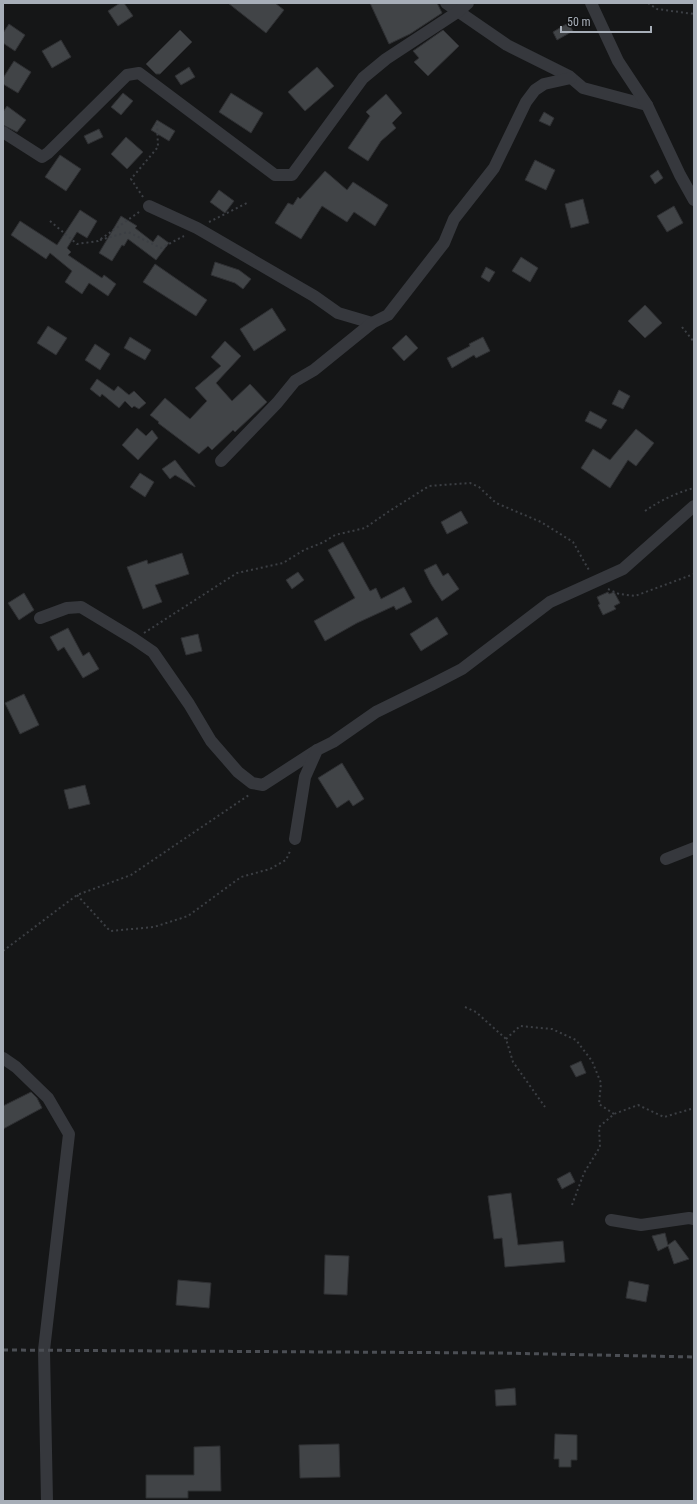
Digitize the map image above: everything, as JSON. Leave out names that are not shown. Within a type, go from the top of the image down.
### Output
[{"type":"street","points":[[446,3],[507,45],[571,78],[583,88],[647,105]]},
{"type":"street","points":[[3,132],[42,157],[48,153],[127,75],[139,73],[275,175],[292,175],[363,78],[386,59],[458,12],[468,3]]},
{"type":"street","points":[[592,3],[618,61],[647,105],[680,176],[694,200]]},
{"type":"street","points":[[221,461],[277,403],[295,381],[314,370],[372,323],[388,314],[444,243],[454,220],[494,168],[526,102],[535,90],[544,84],[571,78]]},
{"type":"street","points":[[149,206],[198,228],[314,296],[338,313],[372,323]]},
{"type":"street","points":[[40,618],[67,608],[81,607],[153,652],[189,704],[211,741],[238,772],[252,782],[263,785],[317,750],[333,742],[376,712],[462,669],[550,602],[623,569],[694,506]]},
{"type":"street","points":[[295,839],[305,777],[317,750]]},
{"type":"street","points":[[666,859],[694,848]]},
{"type":"street","points":[[3,1058],[16,1067],[48,1098],[69,1134],[44,1350],[47,1501]]},
{"type":"street","points":[[611,1220],[641,1225],[688,1218],[694,1219]]},
{"type":"path","points":[[648,3],[657,9],[694,14]]},
{"type":"path","points":[[50,221],[77,244],[98,241],[149,206],[131,180],[158,146],[157,123]]},
{"type":"path","points":[[682,327],[694,342]]},
{"type":"path","points":[[134,639],[237,573],[283,563],[304,550],[324,542],[335,535],[365,528],[429,486],[470,483],[479,487],[496,503],[541,522],[574,542],[594,582],[619,594],[635,596],[694,574]]},
{"type":"path","points":[[645,511],[660,500],[694,488]]},
{"type":"path","points":[[3,951],[77,895],[131,875],[263,785]]},
{"type":"path","points":[[77,895],[110,931],[154,927],[188,916],[240,877],[270,869],[286,860],[295,839]]},
{"type":"path","points":[[464,1007],[476,1012],[506,1039],[513,1062],[545,1107]]},
{"type":"path","points":[[506,1039],[520,1026],[552,1029],[576,1040],[592,1061],[601,1083],[599,1104],[614,1114]]},
{"type":"path","points":[[572,1205],[584,1173],[600,1147],[599,1127],[614,1114],[638,1105],[664,1117],[692,1109]]},
{"type":"building","points":[[120,3],[124,3],[133,16],[118,26],[108,11]]},
{"type":"building","points":[[228,3],[275,3],[284,10],[266,33]]},
{"type":"building","points":[[370,3],[437,3],[442,13],[410,34],[389,44]]},
{"type":"building","points":[[568,23],[573,31],[557,40],[553,32]]},
{"type":"building","points":[[9,24],[25,35],[15,51],[3,43],[3,33]]},
{"type":"building","points":[[180,30],[192,42],[160,74],[156,74],[146,64]]},
{"type":"building","points":[[443,30],[459,46],[428,76],[414,62],[419,58],[413,51]]},
{"type":"building","points":[[61,40],[71,57],[52,68],[42,51]]},
{"type":"building","points":[[14,61],[31,72],[18,93],[3,84],[3,78]]},
{"type":"building","points":[[189,67],[195,77],[181,85],[175,76]]},
{"type":"building","points":[[317,67],[334,86],[305,111],[288,92]]},
{"type":"building","points":[[123,93],[133,101],[121,115],[111,107]]},
{"type":"building","points":[[231,93],[263,113],[251,133],[219,112]]},
{"type":"building","points":[[386,94],[402,113],[392,123],[396,128],[381,141],[368,161],[348,148],[370,116],[366,112]]},
{"type":"building","points":[[7,106],[26,120],[17,132],[3,125],[3,112]]},
{"type":"building","points":[[544,112],[554,118],[550,126],[539,121]]},
{"type":"building","points":[[157,120],[175,131],[169,141],[151,130]]},
{"type":"building","points":[[99,129],[103,137],[88,144],[84,136]]},
{"type":"building","points":[[126,137],[143,152],[127,169],[111,154]]},
{"type":"building","points":[[60,155],[81,169],[66,191],[45,177]]},
{"type":"building","points":[[535,160],[555,170],[546,190],[525,180]]},
{"type":"building","points":[[658,170],[663,178],[655,184],[650,176]]},
{"type":"building","points":[[325,171],[347,190],[353,182],[388,205],[375,226],[354,212],[347,222],[322,206],[301,239],[275,223],[288,203],[293,205],[298,197],[300,199]]},
{"type":"building","points":[[219,190],[234,201],[225,213],[210,202]]},
{"type":"building","points":[[583,199],[589,223],[571,228],[565,204]]},
{"type":"building","points":[[674,206],[683,223],[667,232],[657,216]]},
{"type":"building","points":[[80,210],[97,221],[87,238],[77,232],[67,248],[71,252],[68,255],[102,278],[104,275],[116,284],[108,296],[89,283],[82,294],[65,282],[72,271],[50,253],[46,259],[11,235],[20,221],[57,245]]},
{"type":"building","points":[[121,216],[137,226],[135,228],[153,242],[158,235],[169,243],[156,260],[128,239],[124,246],[122,245],[112,261],[99,253]]},
{"type":"building","points":[[521,257],[538,268],[530,282],[512,271]]},
{"type":"building","points":[[215,262],[239,270],[251,279],[243,289],[235,283],[211,275]]},
{"type":"building","points":[[155,264],[207,300],[196,316],[143,282]]},
{"type":"building","points":[[486,267],[495,272],[489,282],[481,277]]},
{"type":"building","points":[[645,305],[662,323],[645,338],[628,321]]},
{"type":"building","points":[[272,308],[286,330],[254,351],[240,329]]},
{"type":"building","points":[[48,326],[67,338],[56,355],[37,343]]},
{"type":"building","points":[[406,335],[418,348],[404,361],[392,348]]},
{"type":"building","points":[[130,337],[151,350],[145,360],[124,348]]},
{"type":"building","points":[[483,337],[490,351],[476,358],[474,355],[452,368],[447,358],[470,346],[469,344]]},
{"type":"building","points":[[225,341],[241,356],[216,383],[232,401],[250,384],[267,402],[235,432],[233,430],[212,450],[208,446],[199,454],[158,423],[159,422],[150,415],[165,398],[190,419],[207,401],[195,388],[221,366],[211,357]]},
{"type":"building","points":[[95,344],[110,354],[100,370],[85,360]]},
{"type":"building","points":[[97,379],[114,391],[118,386],[129,395],[134,391],[146,403],[139,409],[134,406],[132,408],[125,401],[119,408],[102,394],[100,397],[90,389]]},
{"type":"building","points":[[619,390],[630,396],[623,409],[612,404]]},
{"type":"building","points":[[590,411],[607,420],[601,429],[585,421]]},
{"type":"building","points":[[137,428],[146,436],[152,430],[158,438],[138,460],[122,445]]},
{"type":"building","points":[[636,429],[654,443],[636,466],[628,460],[610,488],[581,468],[593,449],[610,460]]},
{"type":"building","points":[[175,460],[195,487],[175,475],[170,479],[162,469]]},
{"type":"building","points":[[140,473],[154,482],[145,497],[130,487]]},
{"type":"building","points":[[461,511],[468,523],[447,534],[441,522]]},
{"type":"building","points":[[343,542],[370,591],[376,588],[381,599],[404,587],[412,602],[396,610],[394,606],[357,623],[325,641],[314,621],[355,598],[328,550]]},
{"type":"building","points":[[182,553],[189,574],[155,585],[162,602],[143,609],[127,567],[147,560],[148,564]]},
{"type":"building","points":[[436,564],[443,576],[448,573],[459,589],[442,601],[424,570]]},
{"type":"building","points":[[298,572],[304,580],[292,589],[286,580]]},
{"type":"building","points":[[608,592],[609,594],[614,592],[620,603],[614,606],[616,609],[603,615],[598,605],[600,604],[597,597]]},
{"type":"building","points":[[24,593],[34,610],[19,620],[8,603]]},
{"type":"building","points":[[437,617],[448,634],[421,651],[410,634]]},
{"type":"building","points":[[68,628],[83,656],[89,652],[99,669],[83,678],[64,647],[58,651],[50,637]]},
{"type":"building","points":[[198,634],[202,651],[186,655],[181,638]]},
{"type":"building","points":[[24,694],[39,725],[20,734],[5,703]]},
{"type":"building","points":[[342,763],[364,799],[353,806],[349,800],[337,808],[318,778]]},
{"type":"building","points":[[85,785],[90,804],[69,809],[64,790]]},
{"type":"building","points":[[581,1061],[586,1073],[576,1077],[570,1066]]},
{"type":"building","points":[[31,1092],[37,1098],[42,1108],[3,1129],[3,1106]]},
{"type":"building","points":[[570,1172],[575,1182],[562,1189],[557,1179]]},
{"type":"building","points":[[511,1193],[518,1245],[563,1241],[565,1262],[505,1267],[502,1238],[494,1239],[488,1196]]},
{"type":"building","points":[[665,1233],[668,1245],[675,1240],[689,1259],[674,1264],[668,1246],[658,1251],[652,1236]]},
{"type":"building","points":[[325,1255],[349,1256],[347,1295],[324,1294]]},
{"type":"building","points":[[178,1280],[211,1283],[209,1308],[176,1305]]},
{"type":"building","points":[[629,1281],[649,1285],[646,1302],[626,1298]]},
{"type":"building","points":[[515,1388],[516,1405],[496,1406],[495,1390]]},
{"type":"building","points":[[555,1434],[577,1435],[577,1460],[571,1460],[571,1467],[559,1467],[559,1459],[554,1459]]},
{"type":"building","points":[[339,1444],[340,1477],[300,1478],[299,1445]]},
{"type":"building","points":[[220,1446],[221,1491],[188,1491],[188,1498],[146,1498],[146,1475],[194,1475],[194,1447]]},
{"type":"railway","points":[[3,1350],[499,1353],[694,1357]]}]
